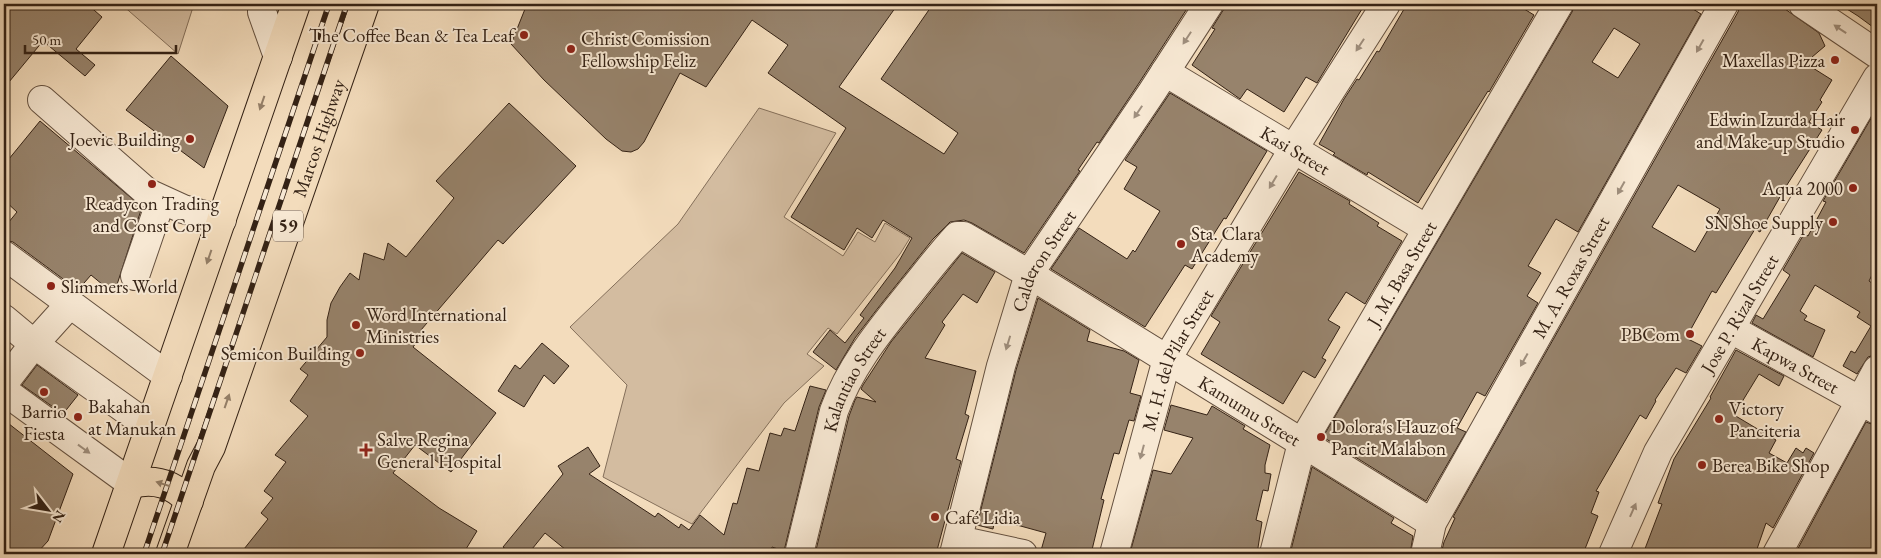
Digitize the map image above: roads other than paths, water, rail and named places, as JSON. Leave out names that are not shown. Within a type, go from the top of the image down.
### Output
[{"type":"main road","points":[[106,554],[132,484],[296,4]]},
{"type":"main road","name":"Marcos Highway","points":[[170,554],[201,466],[214,438],[365,4]]},
{"type":"main road","points":[[147,438],[151,457],[170,466],[190,469],[201,466]]},
{"type":"main road","points":[[132,484],[153,481],[164,483],[182,493],[189,501]]},
{"type":"street","name":"Calderon Street","points":[[956,547],[1001,366],[1029,274],[1209,4]]},
{"type":"street","name":"M. H. del Pilar Street","points":[[1114,554],[1167,359],[1294,148],[1386,4]]},
{"type":"street","name":"J. M. Basa Street","points":[[1274,554],[1302,443],[1559,4]]},
{"type":"street","name":"M. A. Roxas Street","points":[[1425,554],[1432,523],[1724,4]]},
{"type":"street","points":[[1803,4],[1877,54]]},
{"type":"street","points":[[261,7],[278,57]]},
{"type":"street","name":"Kasi Street","points":[[1165,72],[1427,229]]},
{"type":"street","name":"Jose P. Rizal Street","points":[[1613,554],[1658,452],[1877,78]]},
{"type":"street","points":[[42,100],[148,193],[183,209],[222,220]]},
{"type":"street","points":[[135,276],[161,200]]},
{"type":"street","name":"Kalantiao Street","points":[[799,554],[834,411],[842,389],[852,370],[886,322],[957,236],[964,236]]},
{"type":"street","name":"Kamumu Street","points":[[964,236],[1029,274],[1432,523]]},
{"type":"street","points":[[4,255],[168,376]]},
{"type":"street","points":[[4,383],[34,344],[70,304]]},
{"type":"street","points":[[4,319],[147,438]]},
{"type":"street","name":"Kapwa Street","points":[[1731,329],[1869,405]]},
{"type":"street","points":[[1777,554],[1869,405],[1877,370]]},
{"type":"street","points":[[4,388],[132,484]]},
{"type":"street","points":[[956,547],[1023,554]]},
{"type":"railway","points":[[144,554],[329,4]]},
{"type":"railway","points":[[162,554],[347,4]]},
{"type":"place","name":"The Coffee Bean & Tea Leaf","points":[[524,35]]},
{"type":"place","name":"Christ Comission Fellowship Feliz","points":[[571,49]]},
{"type":"place","name":"Maxellas Pizza","points":[[1835,60]]},
{"type":"place","name":"Edwin Izurda Hair and Make-up Studio","points":[[1855,130]]},
{"type":"place","name":"Joevic Building","points":[[190,139]]},
{"type":"place","name":"Readycon Trading and Const Corp","points":[[152,184]]},
{"type":"place","name":"Aqua 2000","points":[[1853,188]]},
{"type":"place","name":"SN Shoe Supply","points":[[1833,222]]},
{"type":"place","name":"Sta. Clara Academy","points":[[1181,244]]},
{"type":"place","name":"Slimmers World","points":[[51,286]]},
{"type":"place","name":"Word International Ministries","points":[[356,325]]},
{"type":"place","name":"PBCom","points":[[1690,334]]},
{"type":"place","name":"Semicon Building","points":[[360,353]]},
{"type":"place","name":"Barrio Fiesta","points":[[44,392]]},
{"type":"place","name":"Bakahan at Manukan","points":[[78,417]]},
{"type":"place","name":"Victory Panciteria","points":[[1719,419]]},
{"type":"place","name":"Dolora's Hauz of Pancit Malabon","points":[[1321,437]]},
{"type":"place","name":"Salve Regina General Hospital","points":[[366,450]]},
{"type":"place","name":"Berea Bike Shop","points":[[1702,465]]},
{"type":"place","name":"Café Lidia","points":[[935,517]]}]
